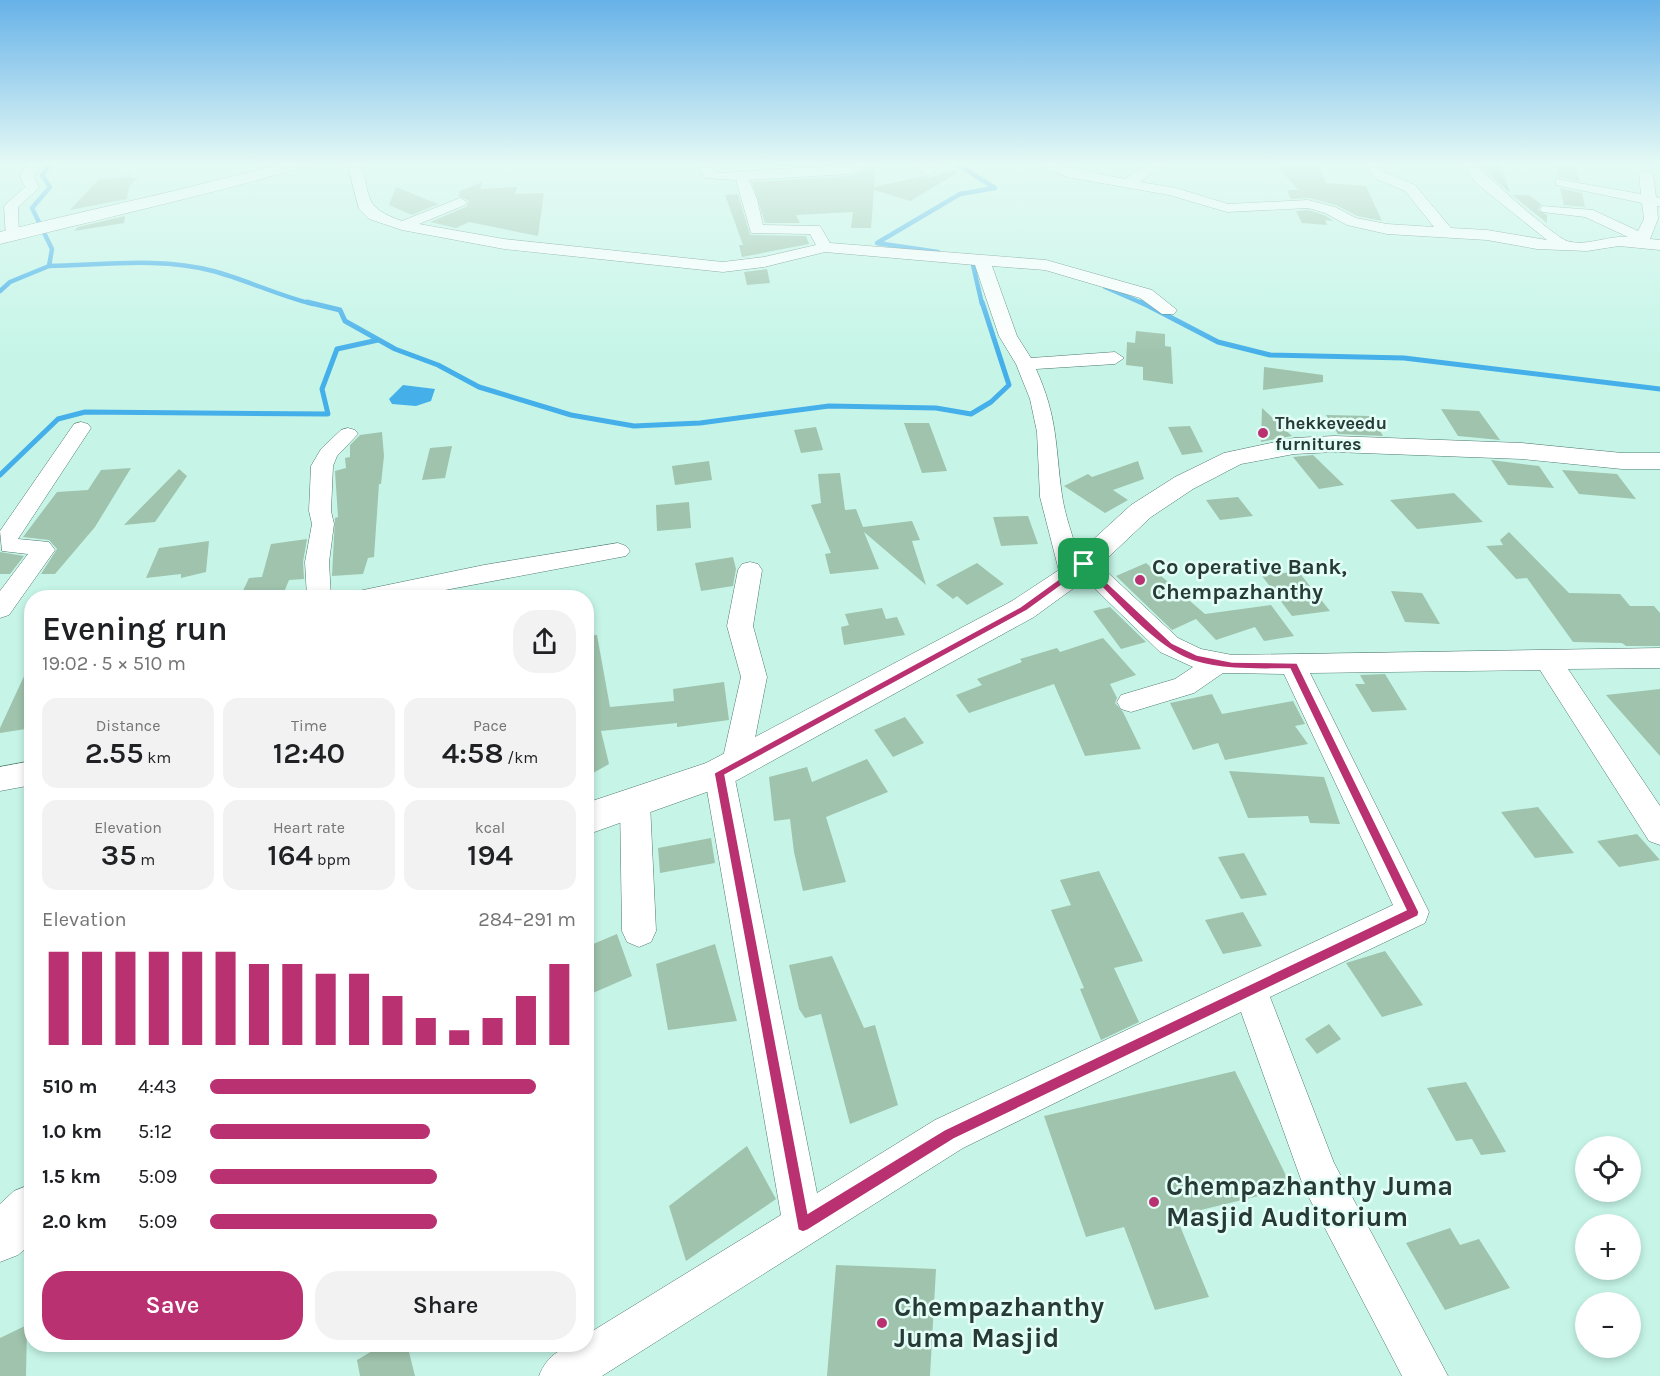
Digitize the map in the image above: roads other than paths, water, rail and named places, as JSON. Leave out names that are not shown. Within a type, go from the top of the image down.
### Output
[{"type":"main road","points":[[6,236],[43,226]]},
{"type":"main road","points":[[594,816],[728,768],[1023,609],[1078,570],[1141,511],[1184,483],[1233,458],[1294,446],[1335,444],[1522,451],[1622,461],[1660,461]]},
{"type":"main road","points":[[0,1237],[24,1216]]},
{"type":"street","points":[[403,226],[504,244],[628,255],[688,265],[723,267],[764,262],[825,247],[1047,265],[1146,294],[1168,310]]},
{"type":"street","points":[[755,226],[756,230],[815,230],[825,247]]},
{"type":"street","points":[[1369,226],[1563,245],[1642,240]]},
{"type":"street","points":[[1441,226],[1446,232]]},
{"type":"street","points":[[1539,226],[1563,245]]},
{"type":"street","points":[[1614,226],[1642,240],[1660,245]]},
{"type":"street","points":[[1642,240],[1648,226]]},
{"type":"street","points":[[982,261],[1008,336],[1026,364],[1040,399],[1047,432],[1051,497],[1078,570],[1169,645],[1195,658],[1232,666],[1660,658]]},
{"type":"street","points":[[1026,364],[1115,358]]},
{"type":"street","points":[[0,609],[43,550],[41,547],[10,546],[6,539],[81,428]]},
{"type":"street","points":[[319,590],[317,562],[323,531],[320,511],[322,466],[328,453],[348,434]]},
{"type":"street","points":[[402,590],[484,573],[618,551]]},
{"type":"street","points":[[750,570],[740,626],[754,677],[728,768],[803,1225]]},
{"type":"street","points":[[1547,659],[1660,832]]},
{"type":"street","points":[[1131,702],[1184,686],[1218,663]]},
{"type":"street","points":[[561,1376],[949,1134],[1413,912],[1293,666]]},
{"type":"street","points":[[0,779],[24,774]]},
{"type":"street","points":[[635,803],[639,931]]},
{"type":"street","points":[[1250,989],[1318,1174],[1426,1376]]},
{"type":"water","points":[[403,385],[435,389],[431,401],[416,406],[392,404],[389,399]]},
{"type":"waterway","points":[[41,226],[52,249],[49,266]]},
{"type":"waterway","points":[[905,226],[877,243],[938,252]]},
{"type":"waterway","points":[[49,266],[173,264],[213,271],[313,304]]},
{"type":"waterway","points":[[973,265],[982,304]]},
{"type":"waterway","points":[[0,291],[10,282],[49,266]]},
{"type":"waterway","points":[[1105,287],[1144,304]]},
{"type":"waterway","points":[[307,302],[340,310],[345,321],[395,349],[438,365],[479,387],[571,415],[634,426],[700,423],[829,406],[936,408],[971,414],[991,402],[1009,385],[982,302]]},
{"type":"waterway","points":[[1141,302],[1218,342],[1270,355],[1404,358],[1660,389]]},
{"type":"waterway","points":[[0,475],[58,419],[85,412],[328,414],[322,389],[337,349],[378,340]]},
{"type":"place","name":"Thekkeveedu furnitures","points":[[1263,433]]},
{"type":"place","name":"Co operative Bank, Chempazhanthy","points":[[1140,580]]},
{"type":"place","name":"Chempazhanthy Juma Masjid Auditorium","points":[[1154,1202]]},
{"type":"place","name":"Chempazhanthy Juma Masjid","points":[[882,1323]]}]
